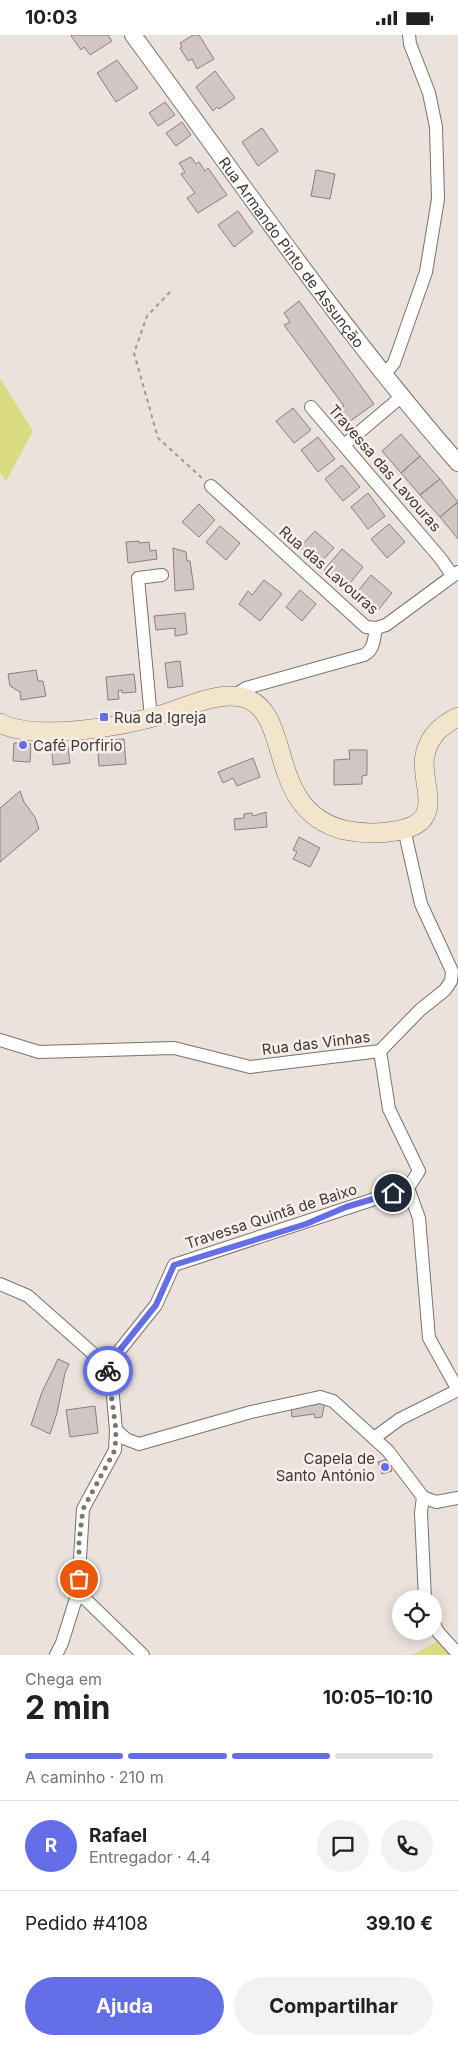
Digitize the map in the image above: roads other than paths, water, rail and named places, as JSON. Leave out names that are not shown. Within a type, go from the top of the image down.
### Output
[{"type":"main road","points":[[0,723],[10,728],[46,731],[113,726],[151,718],[221,697],[246,698],[266,716],[278,744],[290,784],[297,798],[311,813],[323,821],[348,831],[364,833],[404,829],[416,825],[426,816],[429,799],[424,756],[430,740],[442,725],[458,717]]},
{"type":"street","name":"Rua Armando Pinto de Assunção","points":[[133,35],[384,375],[458,463]]},
{"type":"street","points":[[384,375],[394,363],[426,272],[438,199],[436,127],[429,93],[410,44],[409,35]]},
{"type":"street","points":[[344,445],[401,397]]},
{"type":"street","name":"Travessa das Lavouras","points":[[311,407],[455,574]]},
{"type":"street","name":"Rua das Lavouras","points":[[211,486],[366,627],[376,629],[386,625],[455,574]]},
{"type":"street","points":[[151,718],[138,577],[162,575]]},
{"type":"street","points":[[233,696],[246,688],[364,655],[373,646],[376,629]]},
{"type":"street","name":"Rua das Vinhas","points":[[0,1040],[39,1052],[174,1048],[250,1067],[380,1051],[420,1010],[444,991],[451,981],[452,971],[421,904],[404,829]]},
{"type":"street","points":[[374,1438],[400,1419],[458,1390],[429,1338],[420,1218],[408,1188],[419,1171],[389,1109],[380,1051]]},
{"type":"street","name":"Travessa Quintã de Baixo","points":[[107,1366],[156,1305],[174,1265],[408,1188]]},
{"type":"street","points":[[0,1284],[28,1296],[107,1366],[116,1430],[115,1450],[83,1509],[78,1592],[62,1643],[56,1655]]},
{"type":"street","points":[[115,1450],[284,1403],[320,1397],[333,1401],[374,1438],[402,1467],[423,1497],[436,1501],[458,1498]]},
{"type":"street","points":[[116,1430],[126,1439],[139,1444]]},
{"type":"street","points":[[423,1497],[420,1513],[424,1590]]},
{"type":"street","points":[[78,1592],[142,1655]]},
{"type":"street","points":[[442,1636],[458,1654]]},
{"type":"place","name":"Rua da Igreja","points":[[104,717]]},
{"type":"place","name":"Café Porfirio","points":[[23,745]]},
{"type":"place","name":"Capela de Santo António","points":[[385,1467]]}]
